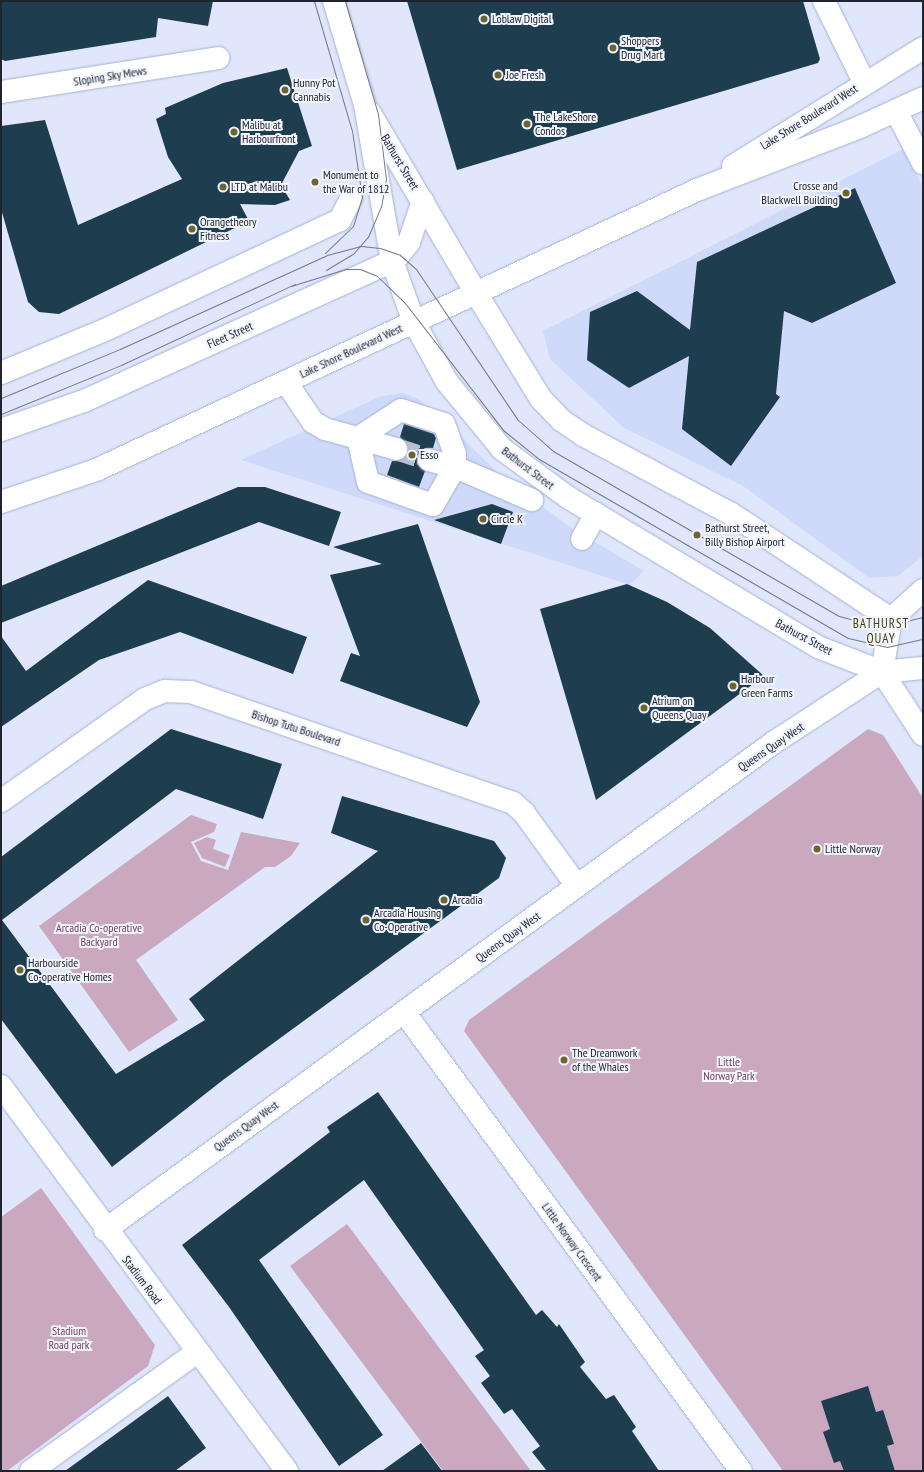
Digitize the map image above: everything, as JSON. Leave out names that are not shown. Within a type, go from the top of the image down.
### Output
[{"type":"main road","name":"Bathurst Street","points":[[334,1],[365,105],[392,261],[414,322],[447,382],[502,449],[596,514],[818,647],[882,672]]},
{"type":"main road","points":[[824,1],[864,82]]},
{"type":"main road","name":"Lake Shore Boulevard West","points":[[696,190],[864,82],[923,48]]},
{"type":"main road","name":"Sloping Sky Mews","points":[[1,92],[218,58]]},
{"type":"main road","name":"Lake Shore Boulevard West","points":[[1,502],[96,470],[696,190],[896,112],[923,98]]},
{"type":"main road","name":"Bathurst Street","points":[[365,105],[476,293],[541,398],[561,420],[583,435],[730,513],[891,619]]},
{"type":"main road","points":[[896,112],[923,163]]},
{"type":"main road","points":[[2,367],[107,329],[340,220],[351,198]]},
{"type":"main road","name":"Fleet Street","points":[[1,430],[84,401],[392,261],[409,242],[422,201]]},
{"type":"main road","points":[[286,382],[313,422],[396,450]]},
{"type":"main road","points":[[401,410],[444,424],[455,454],[455,467],[433,505],[368,482],[358,438],[401,410]]},
{"type":"main road","points":[[476,476],[515,458]]},
{"type":"main road","points":[[429,460],[455,467],[532,500]]},
{"type":"main road","points":[[582,539],[596,514]]},
{"type":"main road","points":[[923,590],[891,619],[882,672],[923,735]]},
{"type":"main road","name":"Queens Quay West","points":[[105,1230],[773,742],[882,672],[923,668]]},
{"type":"main road","name":"Bishop Tutu Boulevard","points":[[1,801],[145,699],[165,691],[191,692],[512,803],[524,813],[577,886]]},
{"type":"main road","name":"Little Norway Crescent","points":[[404,1012],[741,1471]]},
{"type":"main road","name":"Stadium Road","points":[[1,1086],[105,1230],[287,1471]]},
{"type":"main road","points":[[30,1471],[197,1352]]},
{"type":"shaded area","points":[[903,149],[923,187],[923,556],[898,576],[869,578],[743,486],[624,428],[550,359],[543,331]]},
{"type":"shaded area","points":[[403,393],[418,399],[450,426],[502,477],[573,529],[644,571],[630,585],[241,460],[381,396]]},
{"type":"green space","name":"Little Norway Park","points":[[868,729],[883,735],[923,798],[923,1471],[783,1471],[464,1031],[469,1020]]},
{"type":"green space","name":"Arcadia Co-operative Backyard","points":[[191,815],[217,824],[214,832],[191,842],[201,861],[228,870],[241,832],[300,843],[291,856],[275,867],[265,867],[136,960],[178,1020],[129,1052],[39,926]]},
{"type":"green space","points":[[207,837],[216,840],[213,849],[230,855],[225,867],[202,858],[194,843]]},
{"type":"green space","name":"Stadium Road park","points":[[41,1188],[155,1345],[148,1366],[7,1471],[1,1471],[1,1217]]},
{"type":"green space","points":[[347,1224],[531,1471],[443,1471],[290,1266]]},
{"type":"building","points":[[1,1],[213,1],[208,26],[158,18],[156,37],[5,61],[1,59]]},
{"type":"building","name":"The LakeShore Condos","points":[[407,1],[803,1],[820,59],[818,63],[457,170]]},
{"type":"building","name":"LTD at Malibu","points":[[287,68],[312,146],[299,151],[281,185],[290,200],[275,205],[240,204],[249,221],[59,314],[39,312],[28,302],[1,209],[1,126],[45,120],[78,225],[182,179],[168,157],[156,119],[166,114],[165,108],[223,83]]},
{"type":"building","points":[[855,188],[896,283],[812,323],[784,311],[776,394],[780,397],[731,466],[682,429],[689,356],[629,388],[587,360],[590,312],[637,291],[690,330],[697,262]]},
{"type":"building","name":"Esso","points":[[404,424],[434,434],[436,438],[433,448],[425,448],[417,456],[417,464],[425,471],[419,487],[387,475],[392,461],[399,461],[408,453],[408,446],[400,437]]},
{"type":"building","points":[[238,487],[265,487],[341,512],[329,546],[259,522],[1,623],[1,586]]},
{"type":"building","name":"Circle K","points":[[492,504],[513,512],[501,544],[434,520]]},
{"type":"building","points":[[418,524],[480,702],[467,727],[340,681],[351,653],[360,656],[330,575],[382,564],[333,547]]},
{"type":"building","points":[[148,580],[307,637],[293,674],[180,632],[99,660],[1,727],[1,636],[26,671]]},
{"type":"building","name":"Atrium on Queens Quay","points":[[627,584],[667,602],[710,628],[764,676],[596,800],[540,609]]},
{"type":"building","points":[[171,729],[282,764],[263,819],[176,789],[2,920],[116,1074],[205,1020],[189,999],[378,851],[331,833],[342,796],[494,841],[506,858],[499,878],[223,1080],[112,1167],[1,1019],[1,857]]},
{"type":"building","points":[[378,1092],[536,1315],[542,1310],[557,1327],[559,1324],[585,1362],[580,1367],[606,1399],[614,1395],[636,1427],[632,1431],[659,1471],[547,1471],[532,1452],[540,1446],[512,1409],[504,1414],[481,1383],[490,1376],[475,1356],[484,1350],[364,1180],[259,1260],[383,1435],[339,1466],[229,1307],[182,1245],[330,1132],[327,1127]]},
{"type":"building","points":[[868,1386],[876,1412],[883,1410],[894,1444],[887,1446],[895,1471],[844,1471],[840,1461],[834,1463],[823,1432],[830,1429],[821,1401]]},
{"type":"building","points":[[168,1396],[206,1448],[175,1471],[65,1471]]},
{"type":"building","points":[[421,1443],[442,1471],[382,1471]]},
{"type":"tunnel","points":[[396,449],[429,460]]},
{"type":"tram line","points":[[314,1],[352,131],[362,197],[353,226],[325,253]]},
{"type":"tram line","points":[[326,270],[353,254],[368,237],[381,207],[386,179],[378,114],[345,1]]},
{"type":"tram line","points":[[1,398],[120,349],[327,255],[361,246],[380,248],[400,255],[416,269],[518,420],[553,451],[839,616],[881,627],[923,617]]},
{"type":"tram line","points":[[291,286],[346,269],[360,269],[377,276],[405,303],[503,430],[539,459],[848,638],[887,647],[923,639]]},
{"type":"tram line","points":[[1,414],[121,365],[295,284]]},
{"type":"place","name":"Loblaw Digital","points":[[484,19]]},
{"type":"place","name":"Shoppers Drug Mart","points":[[613,48]]},
{"type":"place","name":"Joe Fresh","points":[[498,75]]},
{"type":"place","name":"Hunny Pot Cannabis","points":[[285,90]]},
{"type":"place","name":"The LakeShore Condos","points":[[527,124]]},
{"type":"place","name":"Malibu at Harbourfront","points":[[234,132]]},
{"type":"place","name":"Monument to the War of 1812","points":[[315,182]]},
{"type":"place","name":"LTD at Malibu","points":[[223,187]]},
{"type":"place","name":"Crosse and Blackwell Building","points":[[846,193]]},
{"type":"place","name":"Orangetheory Fitness","points":[[192,229]]},
{"type":"place","name":"Esso","points":[[412,455]]},
{"type":"place","name":"Circle K","points":[[483,519]]},
{"type":"place","name":"Bathurst Street, Billy Bishop Airport","points":[[697,535]]},
{"type":"place","name":"Harbour Green Farms","points":[[733,686]]},
{"type":"place","name":"Atrium on Queens Quay","points":[[644,708]]},
{"type":"place","name":"Little Norway","points":[[817,849]]},
{"type":"place","name":"Arcadia","points":[[444,900]]},
{"type":"place","name":"Arcadia Housing Co-Operative","points":[[366,920]]},
{"type":"place","name":"Harbourside Co-operative Homes","points":[[20,970]]},
{"type":"place","name":"The Dreamwork of the Whales","points":[[564,1060]]},
{"type":"district","name":"BATHURST QUAY","points":[[881,632]]}]
